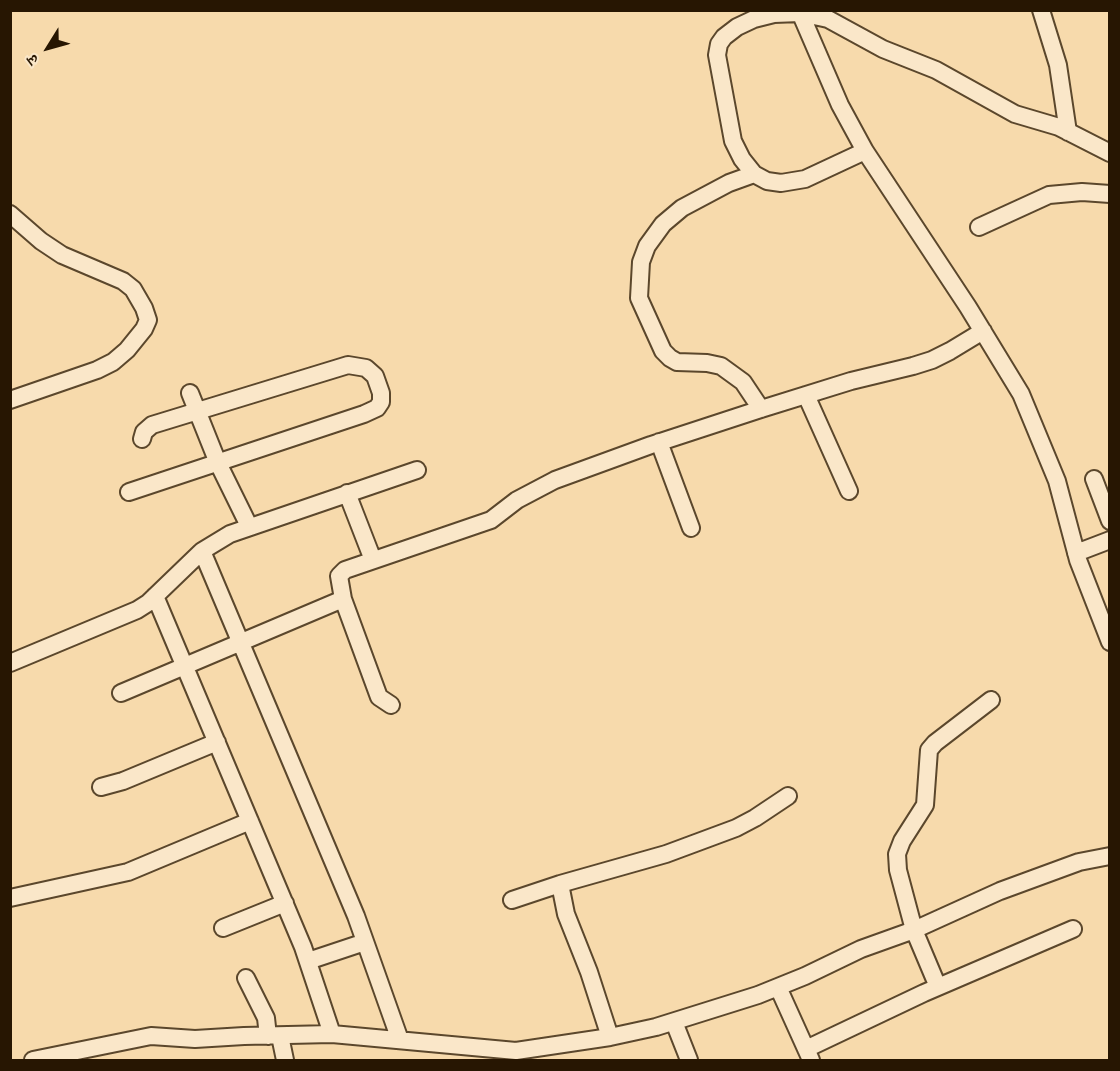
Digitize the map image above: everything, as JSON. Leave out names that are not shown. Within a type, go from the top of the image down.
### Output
[{"type":"street","points":[[1041,10],[1058,65],[1068,132]]},
{"type":"street","points":[[865,152],[806,179],[781,183],[767,181],[754,174],[742,159],[733,141],[717,55],[719,44],[724,37],[737,27],[754,19],[774,14],[799,12],[833,15],[883,49],[936,70],[1016,114],[1059,127],[1110,153]]},
{"type":"street","points":[[799,12],[840,105],[865,152],[983,331],[1021,394],[1057,481],[1076,553],[1110,642]]},
{"type":"street","points":[[754,174],[729,183],[682,208],[663,224],[647,246],[641,262],[639,298],[663,351],[670,358],[677,362],[721,366],[743,382],[761,409]]},
{"type":"street","points":[[979,227],[1050,195],[1082,192],[1110,194]]},
{"type":"street","points":[[10,214],[41,241],[62,255],[123,281],[133,289],[148,320],[144,329],[127,350],[113,362],[97,370],[10,400]]},
{"type":"street","points":[[391,705],[379,698],[342,599],[339,576],[345,570],[491,520],[536,489],[659,442],[851,381],[932,360],[983,331]]},
{"type":"street","points":[[129,492],[364,414],[377,408],[381,402],[381,393],[375,376],[366,368],[348,365],[152,425],[144,432],[142,439]]},
{"type":"street","points":[[190,393],[218,463],[249,526]]},
{"type":"street","points":[[806,395],[849,491]]},
{"type":"street","points":[[659,442],[691,528]]},
{"type":"street","points":[[10,663],[137,610],[202,551],[222,538],[249,526],[417,470]]},
{"type":"street","points":[[1094,479],[1110,521]]},
{"type":"street","points":[[347,493],[373,560]]},
{"type":"street","points":[[1076,553],[1110,540]]},
{"type":"street","points":[[202,551],[365,942],[400,1040]]},
{"type":"street","points":[[155,596],[285,903],[308,961],[332,1034]]},
{"type":"street","points":[[121,693],[342,599]]},
{"type":"street","points":[[938,987],[914,930],[898,870],[897,854],[902,841],[925,805],[929,750],[991,700]]},
{"type":"street","points":[[101,787],[123,781],[217,742]]},
{"type":"street","points":[[512,900],[666,854],[736,828],[788,796]]},
{"type":"street","points":[[10,898],[128,872],[250,821]]},
{"type":"street","points":[[33,1060],[151,1036],[195,1039],[332,1034],[516,1051],[610,1037],[674,1022],[778,987],[861,949],[914,930],[1009,887],[1078,862],[1110,856]]},
{"type":"street","points":[[560,884],[566,914],[589,972],[610,1037]]},
{"type":"street","points":[[223,928],[285,903]]},
{"type":"street","points":[[778,987],[808,1055],[938,987],[1073,929]]},
{"type":"street","points":[[308,961],[365,942]]},
{"type":"street","points":[[246,978],[285,1060]]},
{"type":"street","points":[[674,1022],[689,1060]]}]
